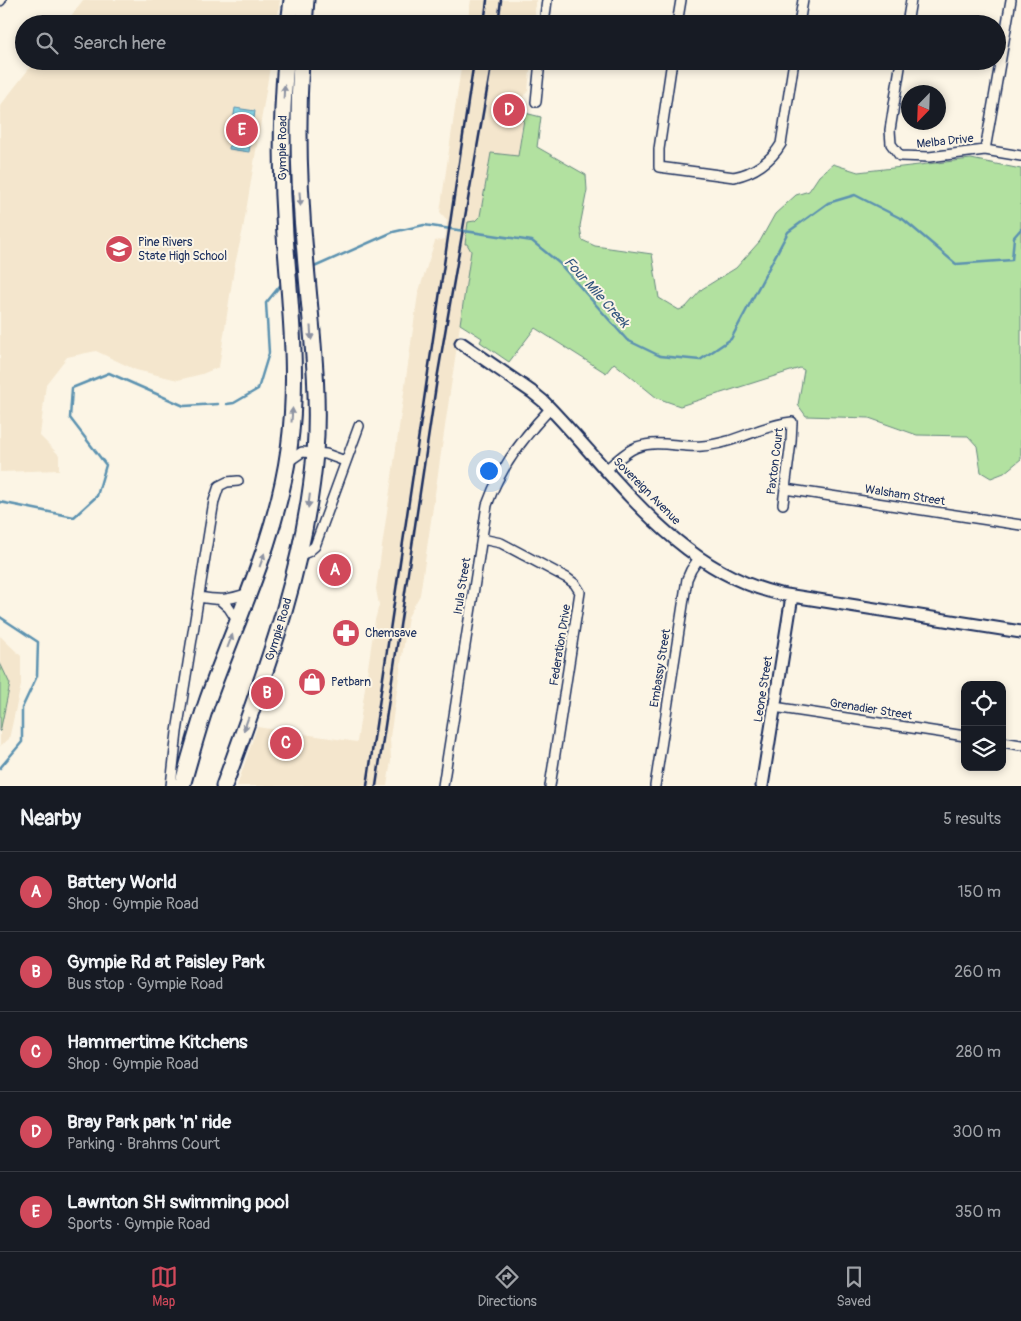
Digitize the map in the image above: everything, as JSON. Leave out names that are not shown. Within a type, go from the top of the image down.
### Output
[{"type":"highway","points":[[290,15],[292,0]]},
{"type":"highway","points":[[305,15],[306,0]]},
{"type":"highway","name":"Gympie Road","points":[[182,786],[202,717],[273,526],[286,463],[292,418],[294,382],[282,180],[286,70]]},
{"type":"highway","name":"Gympie Road","points":[[224,786],[285,612],[300,555],[309,506],[315,452],[315,380],[298,139],[301,70]]},
{"type":"street","points":[[545,15],[547,0]]},
{"type":"street","points":[[678,15],[681,0]]},
{"type":"street","points":[[800,15],[803,0]]},
{"type":"street","points":[[908,15],[910,0]]},
{"type":"street","points":[[1006,29],[1011,0]]},
{"type":"street","points":[[536,102],[539,70]]},
{"type":"street","points":[[671,70],[659,149],[659,167],[734,177],[745,175],[765,163],[774,156],[781,144],[793,70]]},
{"type":"street","name":"Melba Drive","points":[[900,70],[890,130],[890,144],[900,156],[929,157],[985,150],[1021,156]]},
{"type":"street","points":[[985,150],[999,70]]},
{"type":"street","points":[[285,235],[294,236],[303,229]]},
{"type":"street","name":"Sovereign Avenue","points":[[461,343],[532,392],[648,515],[699,558],[718,569],[756,588],[792,596],[1021,632]]},
{"type":"street","name":"Irula Street","points":[[443,786],[487,505],[499,475],[515,451],[550,409]]},
{"type":"street","name":"Paxton Court","points":[[606,470],[634,448],[650,443],[704,446],[723,442],[777,423],[792,422],[792,442],[783,504]]},
{"type":"street","points":[[300,555],[308,552],[315,546],[358,426]]},
{"type":"street","points":[[286,463],[299,453],[315,452],[345,460]]},
{"type":"street","points":[[171,786],[214,501],[217,491],[223,483],[232,480],[238,481]]},
{"type":"street","name":"Walsham Street","points":[[785,489],[1021,525]]},
{"type":"street","name":"Federation Drive","points":[[482,539],[501,543],[575,584],[580,592],[550,786]]},
{"type":"street","name":"Embassy Street","points":[[655,786],[687,579],[699,558]]},
{"type":"street","points":[[199,597],[220,600],[249,593]]},
{"type":"street","name":"Leone Street","points":[[762,786],[792,596]]},
{"type":"street","points":[[220,600],[229,608],[238,622]]},
{"type":"street","name":"Grenadier Street","points":[[774,706],[961,735]]},
{"type":"street","points":[[1006,743],[1021,745]]},
{"type":"shaded area","points":[[83,0],[280,0],[278,15],[72,15]]},
{"type":"shaded area","points":[[471,0],[536,0],[535,15],[468,15]]},
{"type":"shaded area","name":"Pine Rivers State High School","points":[[28,70],[270,70],[243,229],[234,269],[219,367],[202,374],[178,380],[136,370],[96,351],[67,357],[46,384],[40,436],[59,455],[59,470],[0,472],[0,106]]},
{"type":"shaded area","points":[[461,70],[530,70],[528,91],[524,96],[523,103],[525,109],[518,157],[491,153],[480,216],[475,221],[468,223],[465,243],[471,251],[420,595],[408,617],[390,737],[391,761],[387,786],[237,786],[257,727],[357,742],[375,620],[379,605],[376,589],[418,294],[435,241],[445,239],[447,220],[440,212]]},
{"type":"shaded area","points":[[0,636],[21,656],[21,685],[9,739],[0,746]]},
{"type":"green space","points":[[525,113],[541,117],[537,147],[586,175],[587,190],[580,226],[582,240],[595,246],[652,254],[659,298],[679,310],[686,307],[702,289],[736,268],[760,241],[775,214],[796,195],[809,191],[819,176],[833,164],[858,172],[971,159],[1021,169],[1021,459],[1004,473],[991,478],[981,472],[977,446],[968,436],[917,435],[869,418],[806,416],[798,405],[804,370],[800,368],[680,406],[657,398],[614,363],[606,373],[535,328],[509,362],[480,342],[482,338],[460,324],[471,251],[467,244],[465,244],[468,222],[475,221],[480,216],[491,153],[518,156]]},
{"type":"green space","points":[[0,663],[10,684],[0,732]]},
{"type":"water","points":[[235,108],[255,111],[249,152],[229,149]]},
{"type":"waterway","name":"Four Mile Creek","points":[[312,268],[393,232],[424,225],[532,241],[559,263],[627,340],[660,356],[700,360],[731,339],[788,232],[828,203],[855,195],[904,220],[956,264],[1012,260],[1014,237],[1021,229]]},
{"type":"waterway","name":"Four Mile Creek","points":[[227,404],[234,403],[258,389],[269,353],[266,303],[283,282]]},
{"type":"waterway","name":"Four Mile Creek","points":[[0,502],[74,517],[97,496],[106,465],[70,418],[72,388],[109,373],[184,406],[218,404]]},
{"type":"waterway","name":"Four Mile Creek","points":[[0,617],[38,642],[37,676],[22,708],[22,742],[0,768]]},
{"type":"railway","points":[[485,15],[487,0]]},
{"type":"railway","points":[[499,15],[501,0]]},
{"type":"railway","points":[[367,786],[473,70]]},
{"type":"railway","points":[[376,786],[437,379],[490,70]]},
{"type":"place","name":"Bray Park park 'n' ride","points":[[509,110]]},
{"type":"place","name":"Lawnton SH swimming pool","points":[[242,130]]},
{"type":"place","name":"Pine Rivers State High School","points":[[119,249]]},
{"type":"place","name":"Battery World","points":[[335,570]]},
{"type":"place","name":"Chemsave","points":[[346,633]]},
{"type":"place","name":"Petbarn","points":[[312,682]]},
{"type":"place","name":"Gympie Rd at Paisley Park","points":[[267,693]]},
{"type":"place","name":"Hammertime Kitchens","points":[[286,743]]}]
